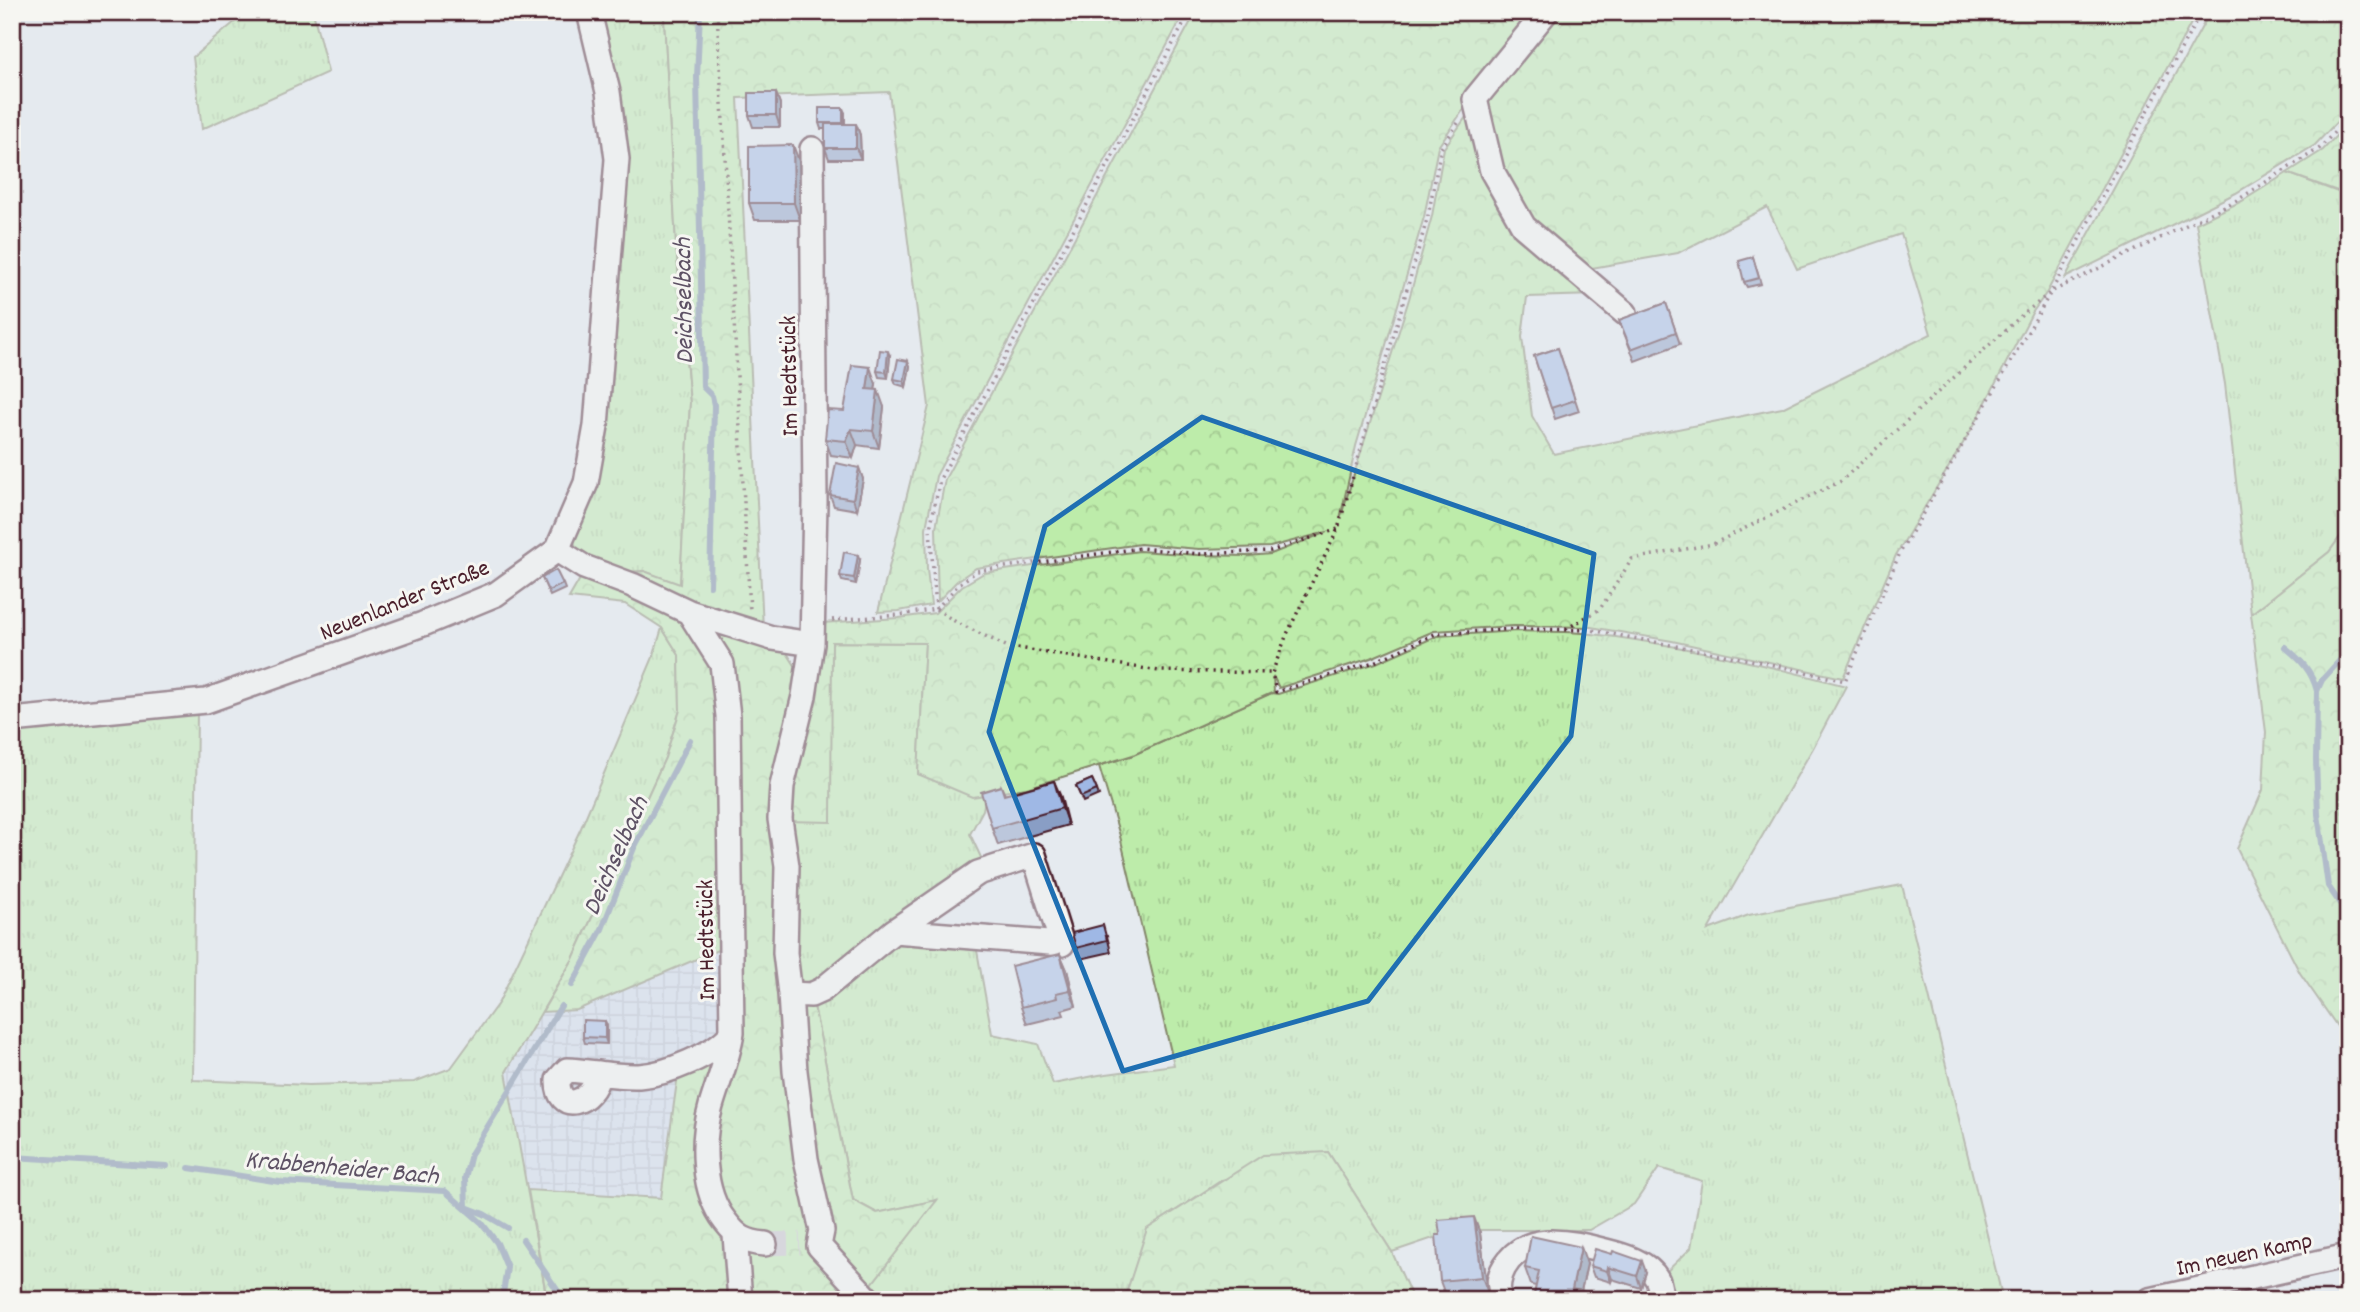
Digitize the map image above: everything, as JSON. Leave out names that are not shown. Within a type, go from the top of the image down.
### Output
[{"type":"street","points":[[589,12],[608,92],[617,159],[596,426],[586,483],[557,550],[583,567],[632,585],[689,612],[772,638],[813,633]]},
{"type":"street","points":[[1546,12],[1475,99],[1492,171],[1524,227],[1625,313]]},
{"type":"street","name":"Im Hedtstück","points":[[812,149],[815,488],[813,633],[804,696],[782,786],[780,819],[787,866],[785,953],[794,1071],[806,1159],[822,1231],[810,1244],[869,1300]]},
{"type":"street","name":"Neuenlander Straße","points":[[12,720],[206,701],[423,624],[496,594],[557,550]]},
{"type":"street","name":"Im Hedtstück","points":[[689,612],[722,664],[728,716],[732,1033],[729,1055],[710,1109],[705,1163],[713,1203],[735,1235]]},
{"type":"street","points":[[790,994],[811,995],[822,990],[894,932],[978,873],[1034,855],[1062,944],[894,932]]},
{"type":"street","points":[[599,1073],[641,1076],[673,1068],[712,1052],[732,1033]]},
{"type":"street","points":[[735,1235],[747,1242],[765,1244]]},
{"type":"street","points":[[735,1235],[740,1300]]},
{"type":"street","points":[[1499,1300],[1497,1281],[1505,1263],[1521,1250],[1545,1242],[1581,1245],[1620,1255],[1646,1267],[1657,1279],[1662,1300]]},
{"type":"street","name":"Im neuen Kamp","points":[[2150,1300],[2348,1256]]},
{"type":"path","points":[[717,12],[751,631]]},
{"type":"path","points":[[936,609],[930,528],[940,479],[1190,12]]},
{"type":"path","points":[[1475,99],[1441,148],[1428,216],[1338,528],[1287,634],[1272,673],[1276,692],[1374,662],[1435,634],[1516,629],[1591,630],[1669,643],[1845,681],[1900,553],[2052,292],[2201,12]]},
{"type":"path","points":[[1566,629],[1600,609],[1632,559],[1713,544],[1842,481],[2021,316],[2052,292],[2239,199],[2320,148],[2348,117]]},
{"type":"path","points":[[813,633],[936,609],[958,584],[977,572],[1140,548],[1200,554],[1270,551],[1338,528]]},
{"type":"path","points":[[936,609],[956,622],[1006,646],[1159,671],[1272,673]]},
{"type":"highlighted area","points":[[1202,417],[1594,554],[1571,736],[1368,1001],[1123,1071],[989,732],[1045,526]]},
{"type":"shaded area","points":[[720,949],[723,1052],[678,1074],[661,1198],[528,1189],[506,1072],[542,1012],[577,1010]]},
{"type":"green space","points":[[250,12],[313,12],[328,72],[202,129],[193,57]]},
{"type":"green space","points":[[687,12],[1185,12],[936,476],[926,528],[931,605],[878,612],[929,406],[889,92],[738,98],[763,629],[614,573],[644,571],[680,584],[690,403],[676,245],[664,16],[687,15]]},
{"type":"green space","points":[[1196,12],[1540,12],[1472,97],[1438,147],[1424,217],[1356,446],[1340,519],[1409,299],[1432,216],[1444,148],[1471,110],[1485,173],[1511,220],[1596,295],[1527,297],[1522,337],[1532,416],[1554,454],[1782,408],[1931,334],[1901,234],[1797,269],[1767,207],[1678,253],[1586,269],[1530,224],[1496,169],[1480,101],[1552,12],[2197,12],[2047,292],[2032,313],[1974,425],[1896,555],[1843,678],[1672,641],[1591,627],[1514,626],[1434,631],[1371,658],[1279,688],[1273,676],[1274,692],[1133,755],[1027,788],[972,797],[918,774],[925,643],[832,642],[831,822],[785,821],[786,790],[797,742],[810,691],[820,676],[821,623],[935,613],[962,586],[984,573],[1139,551],[1198,555],[1271,554],[1327,532],[1270,547],[1199,549],[1140,544],[976,568],[957,581],[938,601],[936,528],[945,479]]},
{"type":"green space","points":[[2210,12],[2348,12],[2348,110],[2315,145],[2236,193],[2065,278]]},
{"type":"green space","points":[[664,16],[676,245],[690,403],[680,585],[644,571],[614,573],[580,557],[574,542],[621,227],[596,18]]},
{"type":"green space","points":[[2348,123],[2348,203],[2346,194],[2287,173],[2323,150]]},
{"type":"green space","points":[[2287,173],[2346,195],[2348,203],[2348,526],[2329,552],[2251,614],[2225,384],[2196,223],[2242,201]]},
{"type":"green space","points":[[2348,526],[2348,1042],[2300,973],[2237,849],[2263,790],[2266,732],[2251,614],[2329,552]]},
{"type":"green space","points":[[584,572],[787,653],[796,667],[801,691],[795,716],[782,991],[813,1001],[853,1200],[877,1213],[937,1200],[871,1285],[860,1294],[864,1300],[547,1300],[528,1190],[661,1198],[678,1074],[723,1051],[720,949],[577,1010],[542,1012],[573,959],[665,758],[680,710],[679,655],[662,628],[625,604],[569,598]]},
{"type":"green space","points":[[662,628],[679,655],[680,710],[665,758],[573,959],[506,1072],[547,1300],[12,1300],[12,728],[197,710],[193,1080],[309,1085],[414,1082],[451,1068],[499,1002],[581,828],[654,655]]},
{"type":"green space","points":[[1517,631],[1583,633],[1656,643],[1846,686],[1708,930],[1749,915],[1902,885],[2003,1300],[1669,1300],[1661,1277],[1691,1248],[1702,1181],[1659,1168],[1634,1204],[1589,1230],[1457,1230],[1392,1252],[1328,1152],[1222,1180],[1148,1229],[1124,1300],[883,1300],[871,1285],[936,1200],[877,1213],[853,1200],[813,1001],[895,941],[976,945],[992,1034],[1038,1044],[1053,1084],[1174,1065],[1120,836],[1099,766],[1133,755],[1271,693],[1278,694],[1376,663],[1437,636]]},
{"type":"green space","points":[[831,642],[925,643],[918,774],[986,795],[983,810],[970,834],[984,864],[812,987],[800,984],[796,969],[785,821],[831,821]]},
{"type":"green space","points":[[1328,1152],[1392,1252],[1411,1295],[1409,1300],[1124,1300],[1147,1229],[1263,1155]]},
{"type":"building","points":[[749,93],[776,93],[776,115],[749,115]]},
{"type":"building","points":[[819,108],[843,108],[843,123],[819,123]]},
{"type":"building","points":[[825,124],[856,124],[856,148],[825,148]]},
{"type":"building","points":[[793,145],[794,203],[749,203],[749,146]]},
{"type":"building","points":[[1753,257],[1759,278],[1744,282],[1739,261]]},
{"type":"building","points":[[1666,303],[1676,332],[1631,349],[1619,320]]},
{"type":"building","points":[[1558,348],[1575,400],[1551,408],[1534,356]]},
{"type":"building","points":[[880,350],[888,351],[886,372],[877,371]]},
{"type":"building","points":[[898,359],[908,361],[904,381],[894,379]]},
{"type":"building","points":[[852,365],[870,367],[867,389],[878,390],[873,431],[851,429],[846,441],[825,439],[828,410],[844,411]]},
{"type":"building","points":[[836,463],[859,468],[853,499],[830,495]]},
{"type":"building","points":[[844,552],[858,555],[854,578],[840,576]]},
{"type":"building","points":[[556,570],[563,584],[548,591],[542,578]]},
{"type":"building","points":[[1092,779],[1097,790],[1081,797],[1076,786]]},
{"type":"building","points":[[1054,781],[1062,808],[992,828],[981,792],[1001,786],[1004,795]]},
{"type":"building","points":[[1103,925],[1107,940],[1076,948],[1072,933]]},
{"type":"building","points":[[1060,954],[1070,990],[1056,993],[1057,998],[1021,1007],[1011,966]]},
{"type":"building","points":[[583,1020],[605,1021],[605,1038],[583,1037]]},
{"type":"building","points":[[1474,1217],[1482,1277],[1440,1281],[1436,1235],[1440,1235],[1438,1220]]},
{"type":"building","points":[[1531,1236],[1581,1247],[1572,1289],[1590,1293],[1589,1300],[1533,1300],[1539,1271],[1525,1268]]},
{"type":"building","points":[[1595,1249],[1612,1254],[1613,1251],[1642,1261],[1637,1276],[1608,1267],[1607,1271],[1590,1266]]},
{"type":"building","points":[[1409,1297],[1455,1297],[1455,1300],[1409,1300]]},
{"type":"waterway","name":"Deichselbach","points":[[700,12],[697,77],[703,387],[712,396],[714,405],[710,586]]},
{"type":"waterway","points":[[2348,628],[2344,636],[2343,657],[2322,680],[2317,691],[2316,760],[2318,814],[2328,886],[2348,915]]},
{"type":"waterway","points":[[2285,647],[2305,666],[2317,691]]},
{"type":"waterway","name":"Deichselbach","points":[[572,985],[602,929],[634,848],[690,740]]},
{"type":"waterway","name":"Deichselbach","points":[[508,1228],[466,1207],[465,1178],[471,1154],[561,1006]]},
{"type":"waterway","name":"Krabbenheider Bach","points":[[12,1157],[167,1166]]},
{"type":"waterway","name":"Krabbenheider Bach","points":[[189,1168],[280,1182],[445,1191],[482,1223],[497,1243],[507,1267],[502,1300]]},
{"type":"waterway","points":[[523,1240],[564,1300]]},
{"type":"tunnel","points":[[765,1244],[800,1243]]}]
